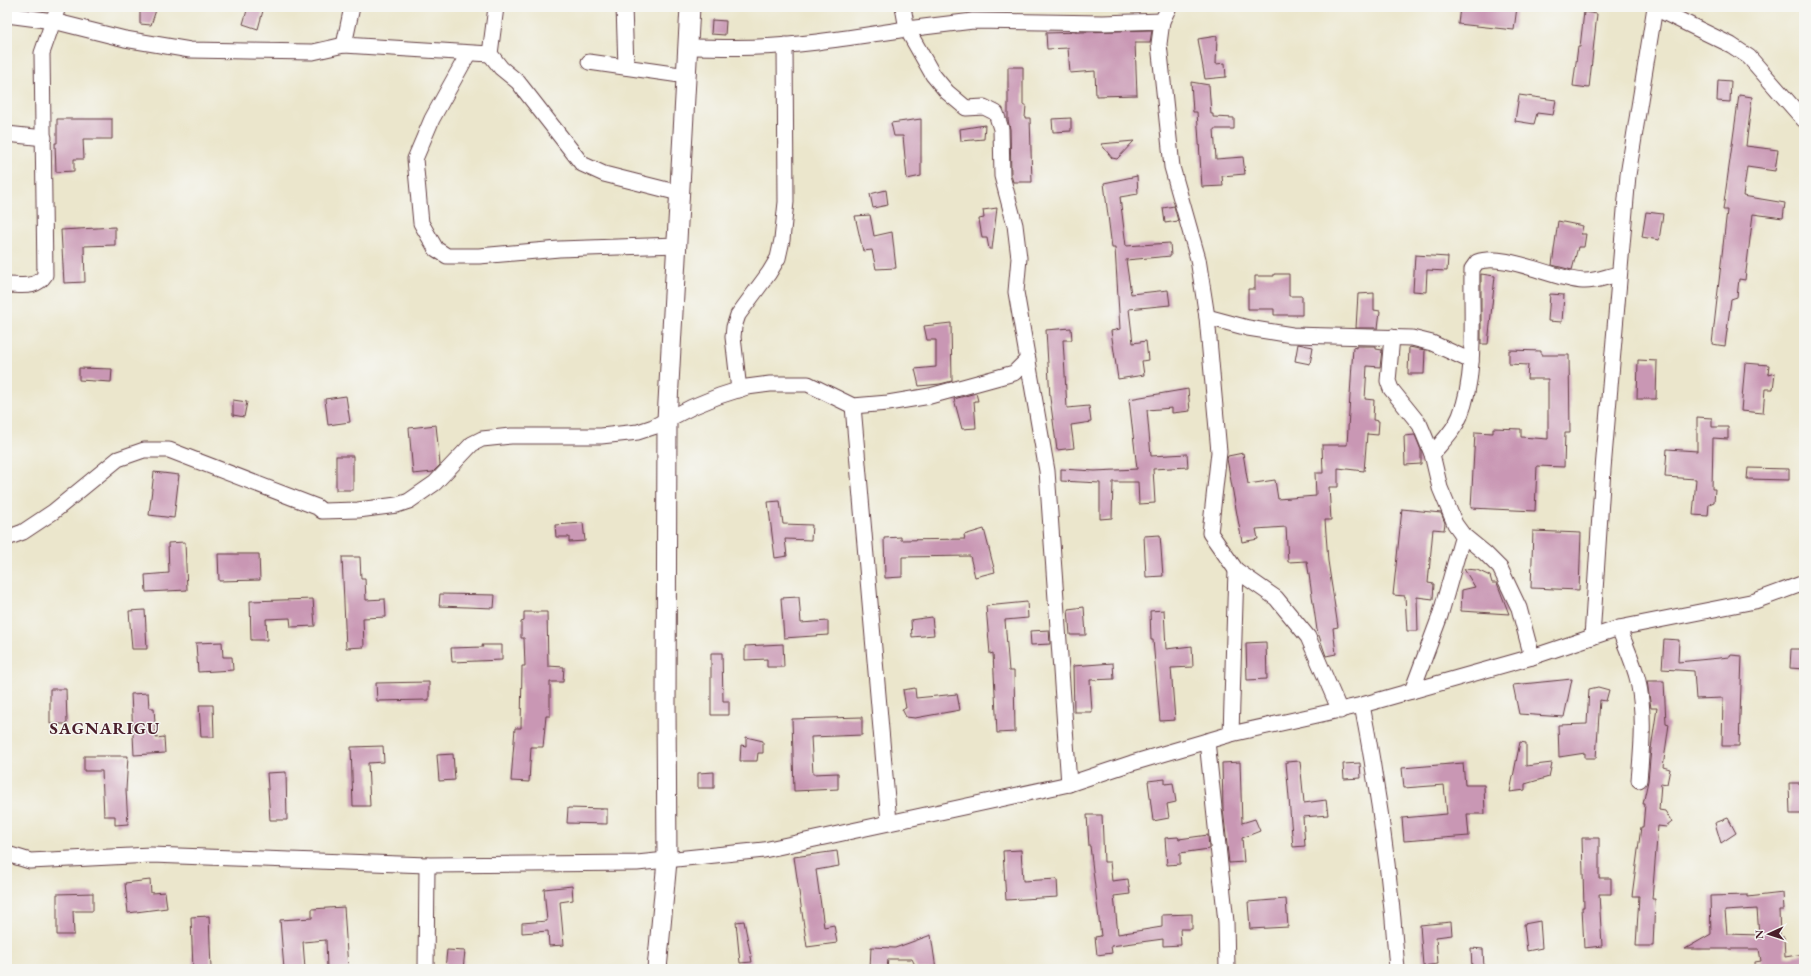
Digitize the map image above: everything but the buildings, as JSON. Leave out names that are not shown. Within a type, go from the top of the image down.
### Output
[{"type":"street","points":[[7,285],[34,285],[41,282],[45,275],[42,53],[58,7]]},
{"type":"street","points":[[344,45],[352,7]]},
{"type":"street","points":[[496,7],[490,54],[501,68],[518,82],[582,164],[604,174],[679,192]]},
{"type":"street","points":[[624,7],[626,67]]},
{"type":"street","points":[[657,969],[667,861],[666,690],[668,420],[690,7]]},
{"type":"street","points":[[903,7],[907,29],[933,75],[947,92],[966,108],[984,107],[996,113],[1001,129],[1002,176],[1015,225],[1019,258],[1016,292],[1047,471],[1069,784]]},
{"type":"street","points":[[1169,7],[1162,21],[1159,44],[1172,167],[1198,259],[1207,317],[1219,452],[1210,533],[1236,570],[1276,598],[1308,636],[1340,711]]},
{"type":"street","points":[[1592,637],[1603,469],[1628,175],[1655,8],[1731,45],[1749,57],[1804,120]]},
{"type":"street","points":[[7,15],[53,21],[125,39],[190,50],[313,52],[344,45],[468,54],[490,54]]},
{"type":"street","points":[[688,47],[758,48],[828,41],[973,21],[1103,23],[1162,21]]},
{"type":"street","points":[[738,390],[733,337],[734,327],[738,315],[769,273],[778,258],[782,240],[786,202],[785,45]]},
{"type":"street","points":[[468,54],[432,119],[415,159],[421,223],[436,249],[447,256],[479,256],[559,249],[677,245]]},
{"type":"street","points":[[590,62],[687,76]]},
{"type":"street","points":[[7,134],[44,138]]},
{"type":"street","points":[[1432,454],[1452,430],[1460,417],[1465,398],[1471,361],[1472,269],[1476,262],[1485,259],[1510,263],[1541,270],[1552,275],[1584,281],[1619,274]]},
{"type":"street","points":[[1207,317],[1248,328],[1292,335],[1412,338],[1432,343],[1471,361]]},
{"type":"street","points":[[1392,337],[1388,381],[1396,395],[1420,425],[1432,454],[1440,488],[1448,510],[1463,535],[1485,553],[1500,568],[1519,608],[1532,657]]},
{"type":"street","points":[[7,538],[23,532],[52,512],[118,459],[144,450],[169,450],[317,507],[322,511],[358,510],[397,505],[409,501],[435,484],[468,448],[478,440],[511,436],[601,436],[638,432],[668,420],[692,407],[738,390],[770,384],[808,384],[853,406],[930,396],[1014,373],[1028,359]]},
{"type":"street","points":[[853,406],[889,822]]},
{"type":"street","points":[[1412,691],[1440,616],[1463,535]]},
{"type":"street","points":[[1231,734],[1236,570]]},
{"type":"street","points":[[7,854],[30,861],[151,855],[427,865],[637,863],[667,861],[792,845],[889,822],[994,802],[1069,784],[1231,734],[1340,711],[1532,657],[1619,628],[1755,601],[1804,583]]},
{"type":"street","points":[[1619,628],[1638,679],[1641,694],[1643,726],[1639,780]]},
{"type":"street","points":[[1362,705],[1384,830],[1397,969]]},
{"type":"street","points":[[1207,741],[1226,922],[1227,969]]},
{"type":"street","points":[[426,969],[427,865]]},
{"type":"district","name":"SAGNARIGU","points":[[105,728]]}]
